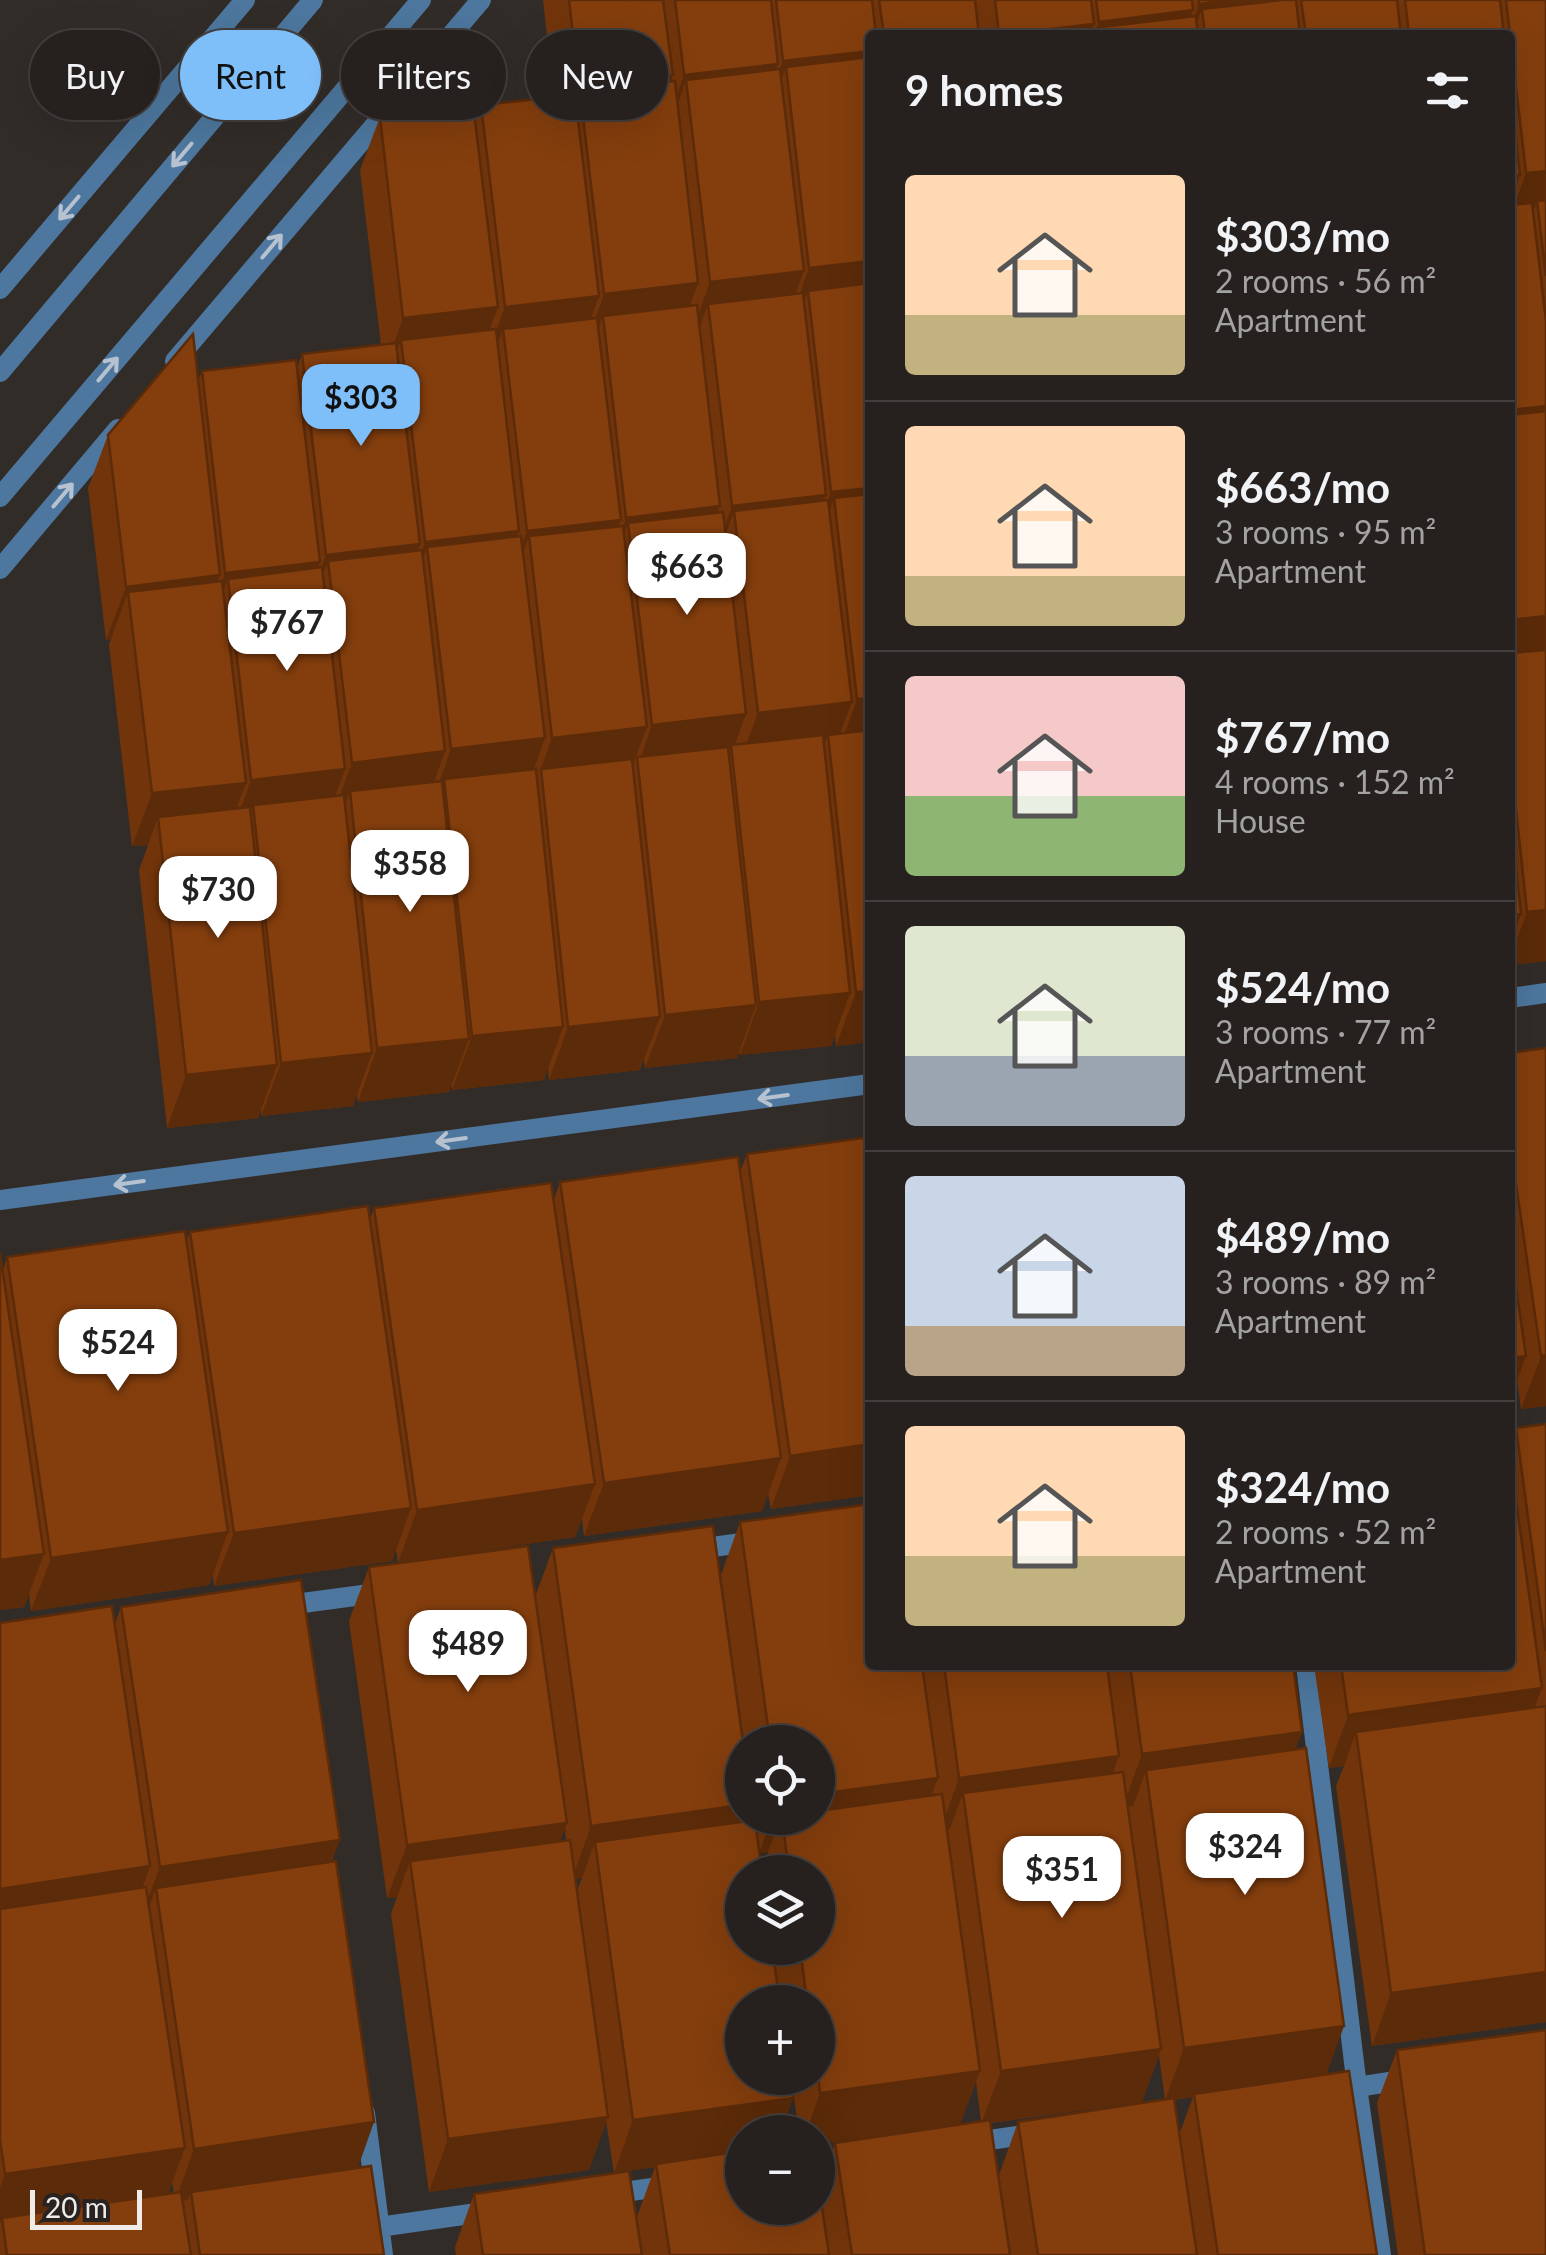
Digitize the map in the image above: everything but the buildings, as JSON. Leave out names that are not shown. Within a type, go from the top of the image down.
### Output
[{"type":"street","points":[[0,289],[245,0]]},
{"type":"street","points":[[0,372],[313,0]]},
{"type":"street","points":[[0,497],[421,0]]},
{"type":"street","points":[[164,375],[480,0]]},
{"type":"street","points":[[0,569],[126,420]]},
{"type":"street","points":[[1515,997],[1546,994]]},
{"type":"street","points":[[0,1200],[865,1085]]},
{"type":"street","points":[[674,1552],[772,1539]]},
{"type":"street","points":[[262,1608],[301,1613],[398,1590]]},
{"type":"street","points":[[1307,1670],[1381,2255]]},
{"type":"street","points":[[1300,2095],[1433,2076]]},
{"type":"street","points":[[362,2095],[365,2195],[379,2227],[383,2255]]},
{"type":"street","points":[[952,2145],[1049,2131]]},
{"type":"street","points":[[835,2162],[875,2156]]},
{"type":"street","points":[[590,2197],[685,2183]]},
{"type":"street","points":[[379,2227],[513,2208]]}]
